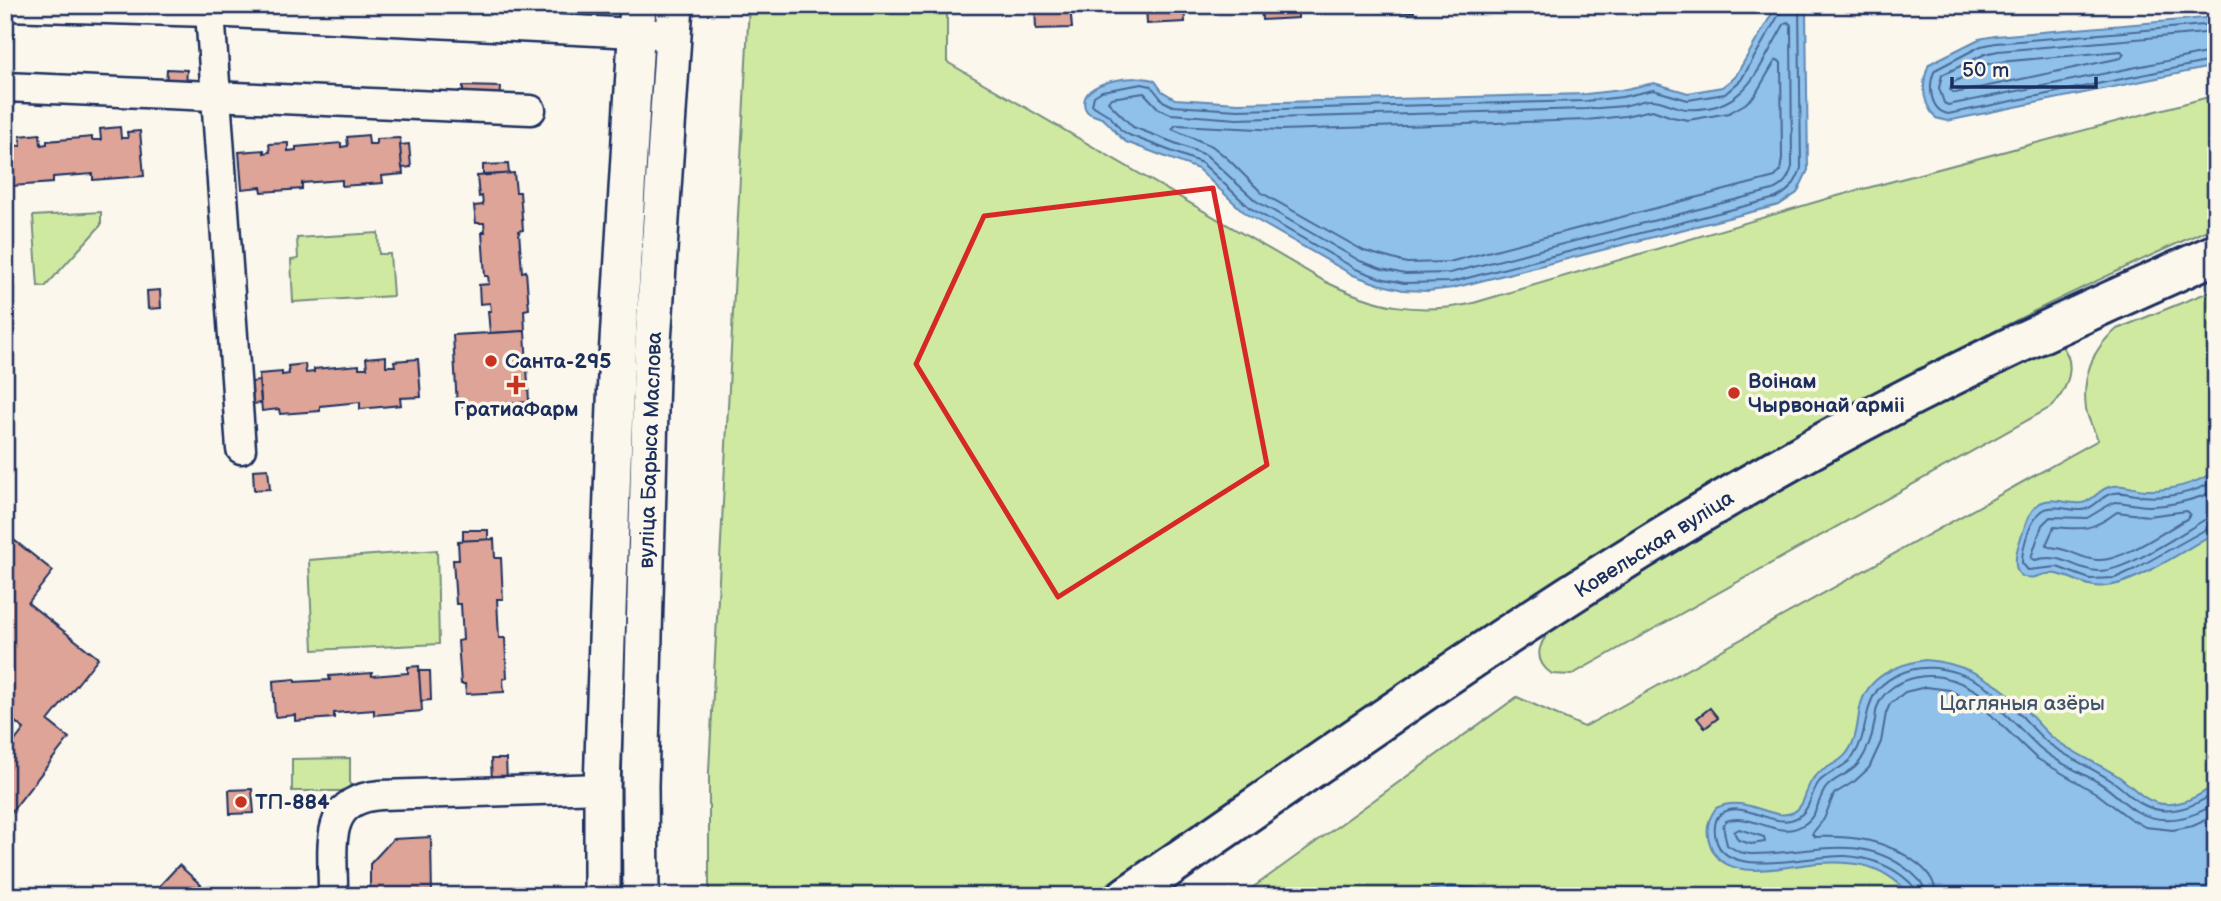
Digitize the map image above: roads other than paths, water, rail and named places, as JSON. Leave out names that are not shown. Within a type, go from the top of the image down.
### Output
[{"type":"highway","name":"Ковельская вуліца","points":[[1127,896],[1493,645],[1719,502],[1878,414],[2076,316],[2216,254]]},
{"type":"main road","name":"вуліца Барыса Маслова","points":[[602,896],[602,788],[616,375],[637,19]]},
{"type":"main road","name":"вуліца Барыса Маслова","points":[[640,896],[640,786],[652,373],[674,20]]},
{"type":"street","points":[[5,6],[674,20]]},
{"type":"street","points":[[210,12],[241,449]]},
{"type":"street","points":[[5,87],[531,110]]},
{"type":"street","points":[[333,896],[334,825],[339,814],[356,799],[382,795],[602,788]]},
{"type":"water","points":[[1777,5],[1806,5],[1808,170],[1797,193],[1779,205],[1453,288],[1403,290],[1353,275],[1246,214],[1198,169],[1126,142],[1106,121],[1090,114],[1085,108],[1085,98],[1100,85],[1137,78],[1155,81],[1162,91],[1175,99],[1238,103],[1586,94],[1654,83],[1688,93],[1722,87],[1735,77]]},
{"type":"water","points":[[2216,17],[2216,66],[1947,121],[1936,118],[1931,112],[1924,93],[1929,64],[1979,39]]},
{"type":"water","points":[[2216,470],[2216,532],[2147,572],[2133,579],[2100,586],[2053,573],[2026,577],[2020,575],[2017,570],[2016,556],[2025,526],[2040,503],[2050,500],[2082,503],[2105,488],[2114,486],[2145,490],[2173,488],[2192,483]]},
{"type":"water","points":[[1925,660],[1964,668],[1988,680],[2010,695],[2053,738],[2118,776],[2152,801],[2165,804],[2181,802],[2216,783],[2216,896],[1912,896],[1889,876],[1862,865],[1824,863],[1758,870],[1728,865],[1717,857],[1707,830],[1716,808],[1738,804],[1777,814],[1794,812],[1800,806],[1815,776],[1842,758],[1850,749],[1863,697],[1869,688],[1876,680],[1894,669]]},
{"type":"water","points":[[1450,886],[1477,888],[1492,896],[1376,896],[1399,891],[1419,892]]},
{"type":"place","name":"Санта-295","points":[[491,361]]},
{"type":"place","name":"ГратиаФарм","points":[[516,385]]},
{"type":"place","name":"Воінам Чырвонай арміі","points":[[1734,393]]},
{"type":"place","name":"ТП-884","points":[[241,802]]},
{"type":"park label","name":"Цагляныя азёры","points":[[2022,703]]}]
